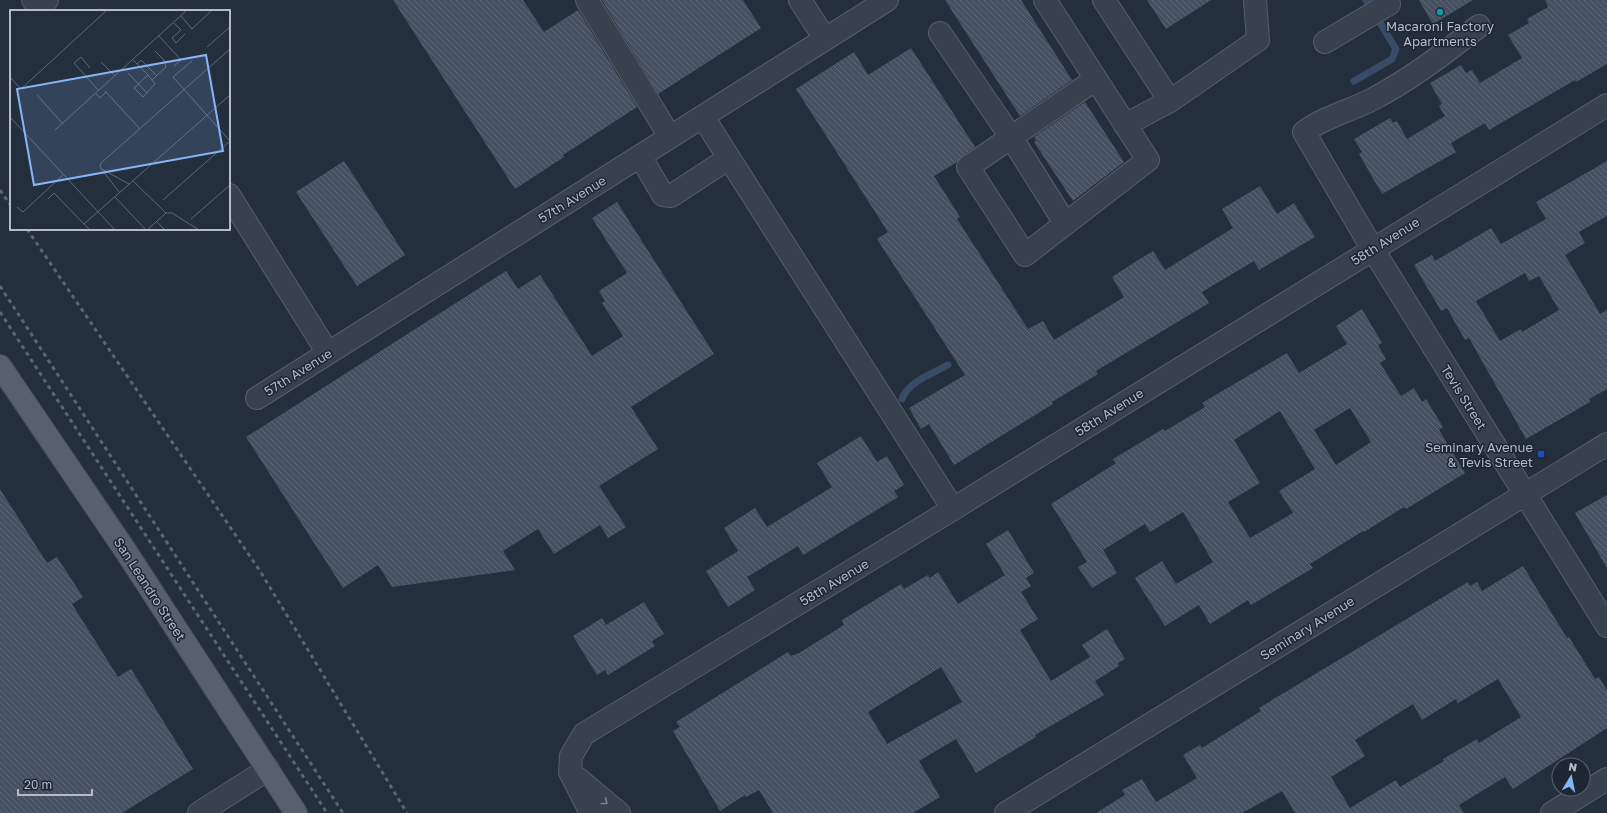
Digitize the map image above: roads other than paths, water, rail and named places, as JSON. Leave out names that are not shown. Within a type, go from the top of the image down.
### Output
[{"type":"main road","name":"San Leandro Street","points":[[0,366],[125,550],[296,813]]},
{"type":"street","points":[[33,0],[38,6],[48,0]]},
{"type":"street","points":[[587,0],[670,137]]},
{"type":"street","points":[[800,0],[825,39]]},
{"type":"street","name":"57th Avenue","points":[[257,398],[670,137],[703,118],[887,0]]},
{"type":"street","points":[[1045,0],[1126,125],[1148,160],[1025,255],[968,167],[1096,79]]},
{"type":"street","points":[[1104,0],[1170,101]]},
{"type":"street","points":[[1126,125],[1170,101],[1258,40],[1255,0]]},
{"type":"street","points":[[1325,42],[1388,4],[1386,0]]},
{"type":"street","name":"Tevis Street","points":[[1479,26],[1431,63],[1397,86],[1351,109],[1312,126],[1304,132],[1372,248],[1607,626]]},
{"type":"street","points":[[940,33],[1011,137],[1065,223]]},
{"type":"street","name":"58th Avenue","points":[[570,772],[571,756],[584,734],[952,509],[1607,104]]},
{"type":"street","points":[[703,118],[952,509]]},
{"type":"street","points":[[640,156],[663,194],[671,196],[729,158]]},
{"type":"street","points":[[230,197],[328,353]]},
{"type":"street","name":"Seminary Avenue","points":[[1006,813],[1607,444]]},
{"type":"street","points":[[199,813],[268,769]]},
{"type":"street","points":[[570,772],[591,813]]},
{"type":"street","points":[[570,772],[620,813]]},
{"type":"street","points":[[1552,813],[1607,779]]},
{"type":"waterway","points":[[1354,81],[1392,59],[1396,49],[1366,0]]},
{"type":"waterway","points":[[902,399],[905,393],[915,383],[948,365]]},
{"type":"railway","points":[[0,190],[10,205]]},
{"type":"railway","points":[[28,230],[260,571],[407,813]]},
{"type":"railway","points":[[0,286],[343,813]]},
{"type":"railway","points":[[0,312],[327,813]]},
{"type":"place","name":"Macaroni Factory Apartments","points":[[1440,12]]},
{"type":"place","name":"Seminary Avenue & Tevis Street","points":[[1541,454]]}]
